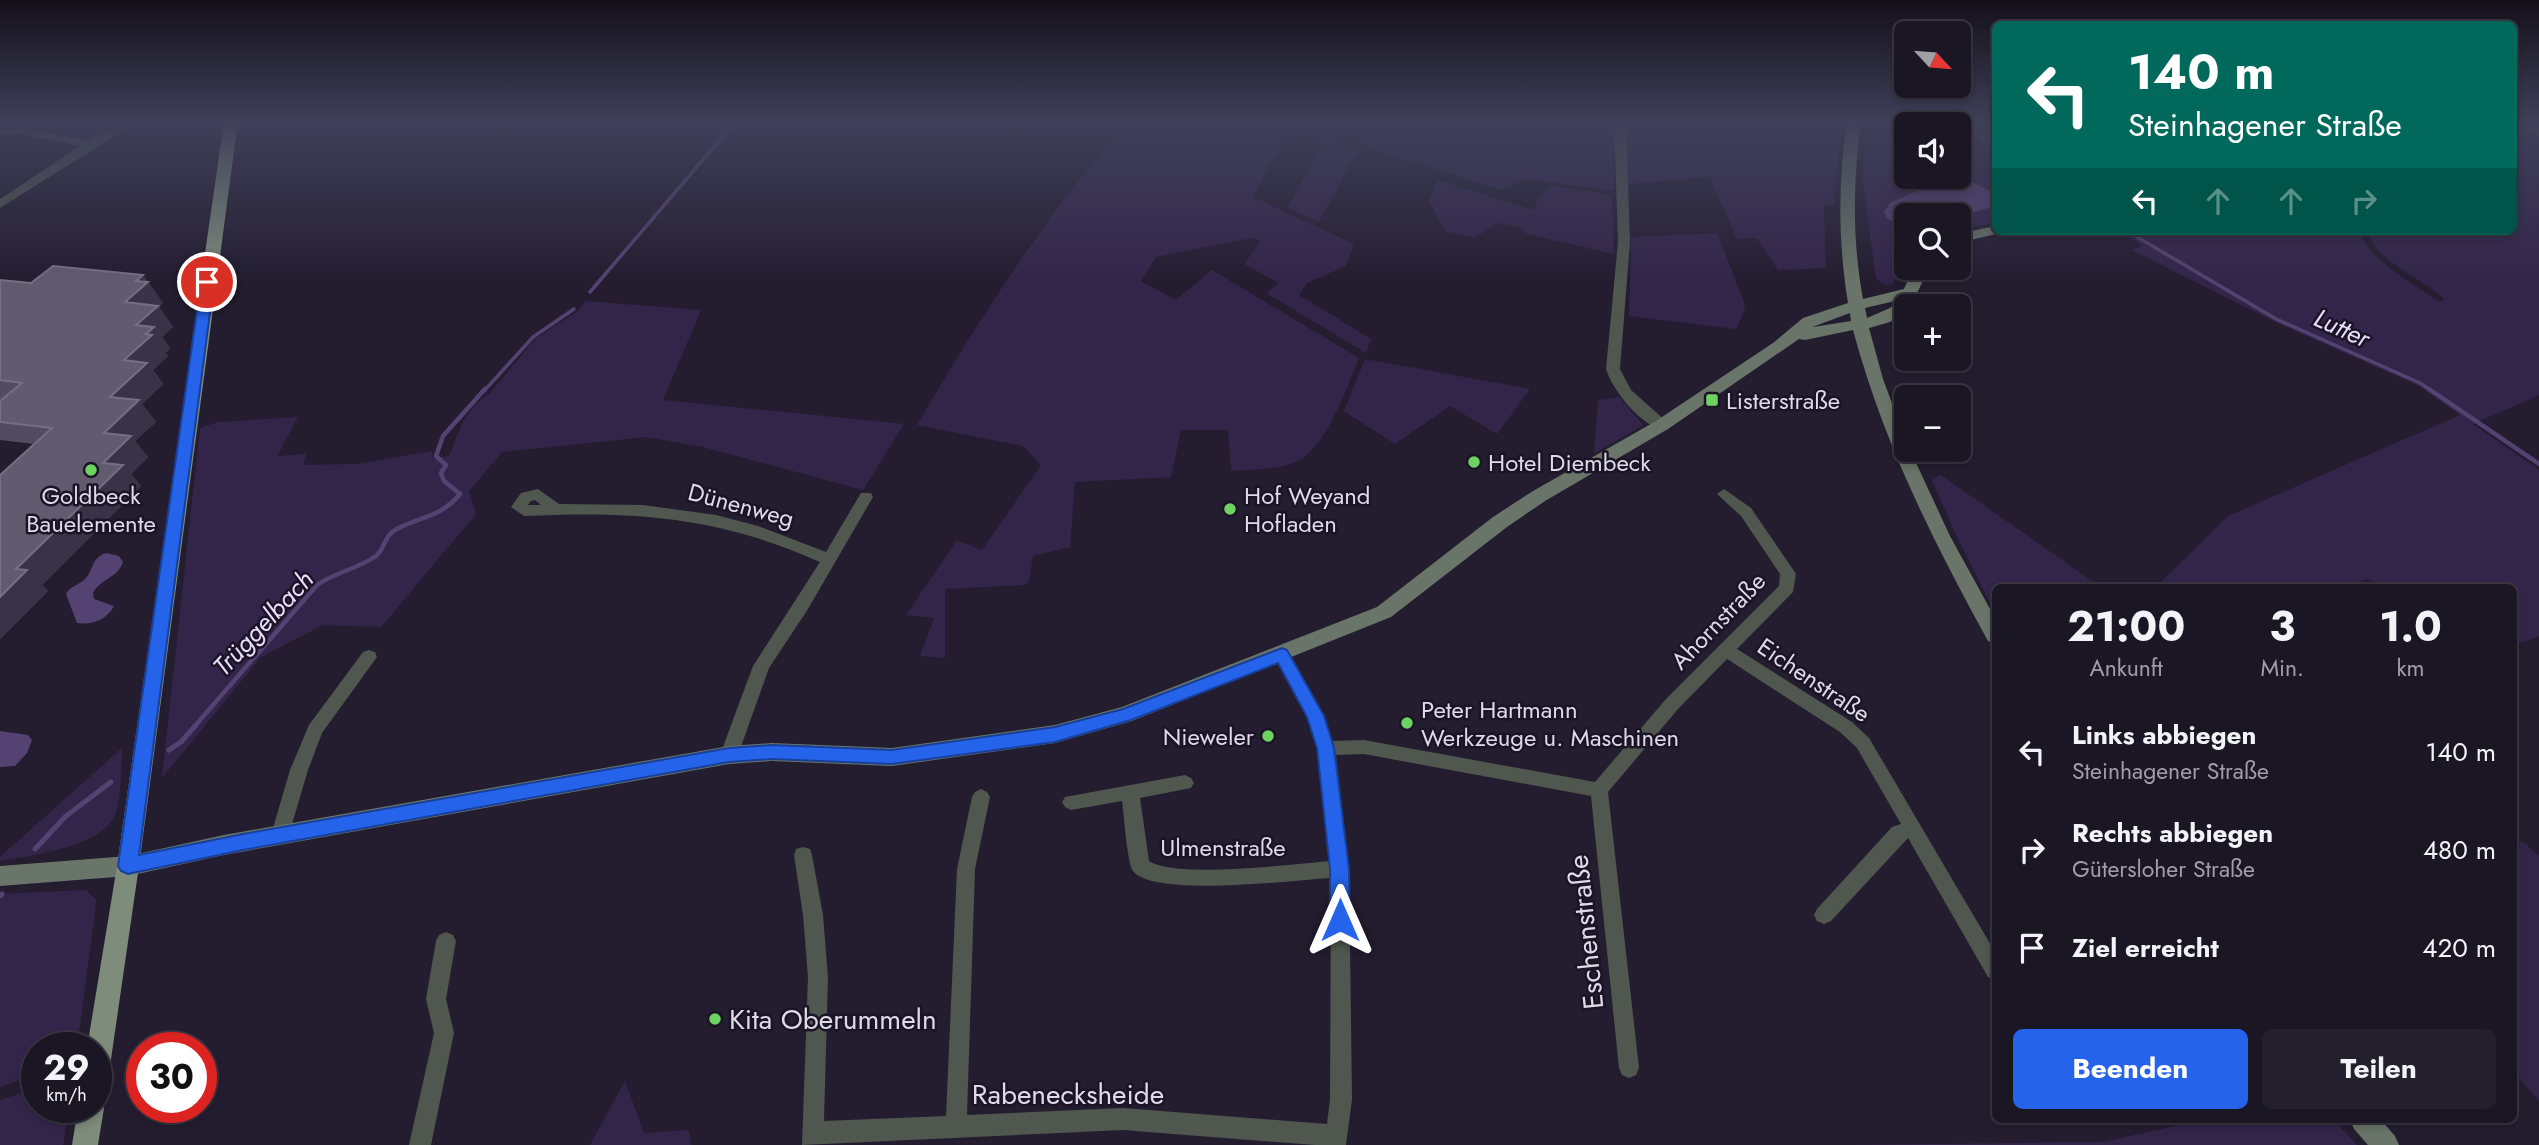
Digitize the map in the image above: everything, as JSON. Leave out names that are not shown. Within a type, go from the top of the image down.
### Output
[{"type":"main road","points":[[102,1032],[128,866],[223,174]]},
{"type":"main road","points":[[1847,174],[1846,213],[1859,315],[1875,378],[1899,446],[1954,564],[1992,631]]},
{"type":"main road","points":[[1971,236],[1992,231]]},
{"type":"main road","points":[[0,876],[128,866],[280,835],[729,755],[772,752],[892,757],[1055,734],[1125,715],[1282,655],[1371,618],[1399,603],[1500,523],[1539,496],[1662,425],[1779,346],[1859,315],[1895,311],[1907,301],[1915,280]]},
{"type":"main road","points":[[85,1145],[89,1123]]},
{"type":"main road","points":[[2366,1123],[2386,1145]]},
{"type":"street","points":[[0,204],[44,174]]},
{"type":"street","points":[[1622,174],[1624,242],[1613,369],[1616,381],[1624,392],[1662,425]]},
{"type":"street","name":"Ahornstraße","points":[[1599,790],[1672,704],[1783,594],[1788,580],[1783,566],[1746,512],[1724,494]]},
{"type":"street","points":[[729,755],[755,678],[866,496]]},
{"type":"street","name":"Dünenweg","points":[[555,509],[643,509],[707,516],[779,538],[828,559]]},
{"type":"street","name":"Eichenstraße","points":[[1725,649],[1846,727],[1863,743],[1992,965]]},
{"type":"street","points":[[1282,655],[1315,716],[1326,748],[1340,869],[1341,1099],[1336,1141]]},
{"type":"street","points":[[280,835],[299,769],[315,730],[369,657]]},
{"type":"street","points":[[1326,748],[1364,747],[1599,790]]},
{"type":"street","points":[[1071,802],[1185,783]]},
{"type":"street","name":"Eschenstraße","points":[[1599,790],[1629,1068]]},
{"type":"street","name":"Ulmenstraße","points":[[1130,792],[1140,865],[1147,870],[1158,874],[1213,875],[1340,869]]},
{"type":"street","points":[[956,1124],[966,869],[981,797]]},
{"type":"street","points":[[1824,915],[1899,833],[1914,828]]},
{"type":"street","points":[[803,855],[813,915],[818,977],[813,1138]]},
{"type":"street","points":[[420,1145],[444,1033],[436,999],[446,941]]},
{"type":"street","name":"Rabenecksheide","points":[[813,1138],[956,1124],[1123,1119],[1336,1141]]},
{"type":"shaded area","points":[[1084,174],[1265,174],[1253,197],[1354,244],[1346,266],[1307,283],[1299,295],[1371,339],[1366,353],[1266,293],[1279,283],[1244,264],[1261,241],[1252,238],[1156,257],[1141,281],[1176,300],[1212,270],[1359,358],[1326,431],[1307,455],[1289,465],[1231,471],[1228,430],[1181,430],[1171,477],[1075,482],[1070,547],[1033,556],[1029,581],[1025,585],[945,589],[945,658],[920,656],[934,618],[906,615],[957,540],[982,550],[1041,465],[1023,446],[917,425],[1015,268]]},
{"type":"shaded area","points":[[1306,174],[1344,174],[1319,222],[1288,208]]},
{"type":"shaded area","points":[[1452,174],[1614,174],[1614,191],[1527,179],[1502,190]]},
{"type":"shaded area","points":[[1628,174],[1837,174],[1834,205],[1824,205],[1826,268],[1778,270],[1757,238],[1737,239],[1710,177],[1628,184]]},
{"type":"shaded area","points":[[1862,174],[1894,174],[1894,189],[1922,189],[1885,207],[1894,219],[1895,280],[1892,284],[1886,285],[1876,279]]},
{"type":"shaded area","points":[[1971,174],[1992,174],[1992,192],[1971,181]]},
{"type":"shaded area","points":[[2517,174],[2539,174],[2539,395],[2473,424],[2539,470],[2539,636],[2517,644],[2517,584],[2376,584],[2368,578],[2355,584],[2159,584],[2228,516],[2460,415],[2419,386],[2273,321],[2132,250],[2142,246],[2125,235],[2362,235],[2381,261],[2438,301],[2445,300],[2389,260],[2370,235],[2517,235]]},
{"type":"shaded area","points":[[1437,180],[1533,210],[1540,196],[1552,186],[1612,195],[1614,254],[1527,234],[1520,227],[1498,223],[1474,238],[1445,231],[1429,201]]},
{"type":"shaded area","points":[[1971,181],[1992,192],[1992,207],[1971,213],[1971,203],[1894,203],[1894,223],[1884,212],[1890,203],[1921,189],[1971,189]]},
{"type":"shaded area","points":[[1992,207],[1992,223],[1971,227],[1971,213]]},
{"type":"shaded area","points":[[1717,233],[1743,299],[1745,310],[1736,329],[1629,316],[1631,237]]},
{"type":"shaded area","points":[[585,301],[701,310],[663,400],[904,424],[863,490],[703,447],[646,437],[502,452],[469,491],[476,514],[381,627],[323,625],[261,657],[162,778],[200,428],[218,422],[298,417],[277,456],[306,454],[303,465],[357,464],[432,451],[433,459],[449,456],[463,421],[475,405],[491,392],[536,338],[578,311]]},
{"type":"shaded area","points":[[1365,359],[1530,389],[1497,434],[1450,406],[1395,444],[1344,411]]},
{"type":"shaded area","points":[[1619,397],[1643,425],[1594,454],[1598,400]]},
{"type":"shaded area","points":[[1941,475],[2096,584],[1992,584],[1992,607],[1932,480]]},
{"type":"shaded area","points":[[106,553],[119,556],[123,562],[117,572],[100,584],[93,593],[94,599],[114,606],[99,620],[77,623],[66,594],[88,576],[95,561]]},
{"type":"shaded area","points":[[0,731],[28,735],[32,740],[27,753],[15,766],[0,767]]},
{"type":"shaded area","points":[[123,747],[118,805],[109,824],[97,834],[65,848],[0,861],[0,857]]},
{"type":"shaded area","points":[[2522,841],[2539,856],[2539,1101],[2517,1076],[2517,843]]},
{"type":"shaded area","points":[[86,890],[96,900],[96,904],[79,1032],[21,1032],[21,1080],[0,1087],[0,894]]},
{"type":"shaded area","points":[[625,1081],[644,1133],[689,1130],[691,1145],[590,1145]]},
{"type":"shaded area","points":[[21,1093],[21,1123],[67,1123],[63,1145],[0,1145],[0,1100]]},
{"type":"shaded area","points":[[2188,1123],[2337,1123],[2357,1145],[1854,1145],[2103,1142]]},
{"type":"building","name":"Goldbeck Bauelemente","points":[[53,266],[143,275],[136,281],[148,282],[125,302],[158,306],[136,325],[154,327],[146,334],[152,335],[124,360],[147,363],[110,397],[139,400],[104,433],[131,436],[103,463],[123,465],[16,569],[27,570],[0,597],[0,475],[52,428],[0,422],[0,401],[22,383],[0,380],[0,280],[31,283]]},
{"type":"waterway","name":"Trüggelbach","points":[[590,292],[690,174]]},
{"type":"waterway","name":"Lutter","points":[[2134,235],[2276,319],[2429,389]]},
{"type":"waterway","name":"Trüggelbach","points":[[484,391],[533,337],[574,309]]},
{"type":"waterway","name":"Trüggelbach","points":[[194,727],[317,585],[376,556],[391,533],[438,512],[460,494],[444,481],[441,473],[446,465],[436,456],[443,436],[485,389]]},
{"type":"waterway","name":"Lutter","points":[[2429,389],[2539,464]]},
{"type":"waterway","name":"Trüggelbach","points":[[169,750],[181,742],[196,725]]},
{"type":"waterway","name":"Trüggelbach","points":[[35,849],[66,816],[111,782]]},
{"type":"place","name":"Listerstraße","points":[[1712,400]]},
{"type":"place","name":"Hotel Diembeck","points":[[1474,462]]},
{"type":"place","name":"Goldbeck Bauelemente","points":[[91,470]]},
{"type":"place","name":"Hof Weyand Hofladen","points":[[1230,509]]},
{"type":"place","name":"Peter Hartmann Werkzeuge u. Maschinen","points":[[1407,723]]},
{"type":"place","name":"Nieweler","points":[[1268,736]]},
{"type":"place","name":"Kita Oberummeln","points":[[715,1019]]},
{"type":"route","points":[[207,282],[128,866],[243,842],[729,755],[772,752],[892,757],[1055,734],[1125,715],[1282,655],[1315,716],[1326,748],[1340,869],[1340,920]]}]
